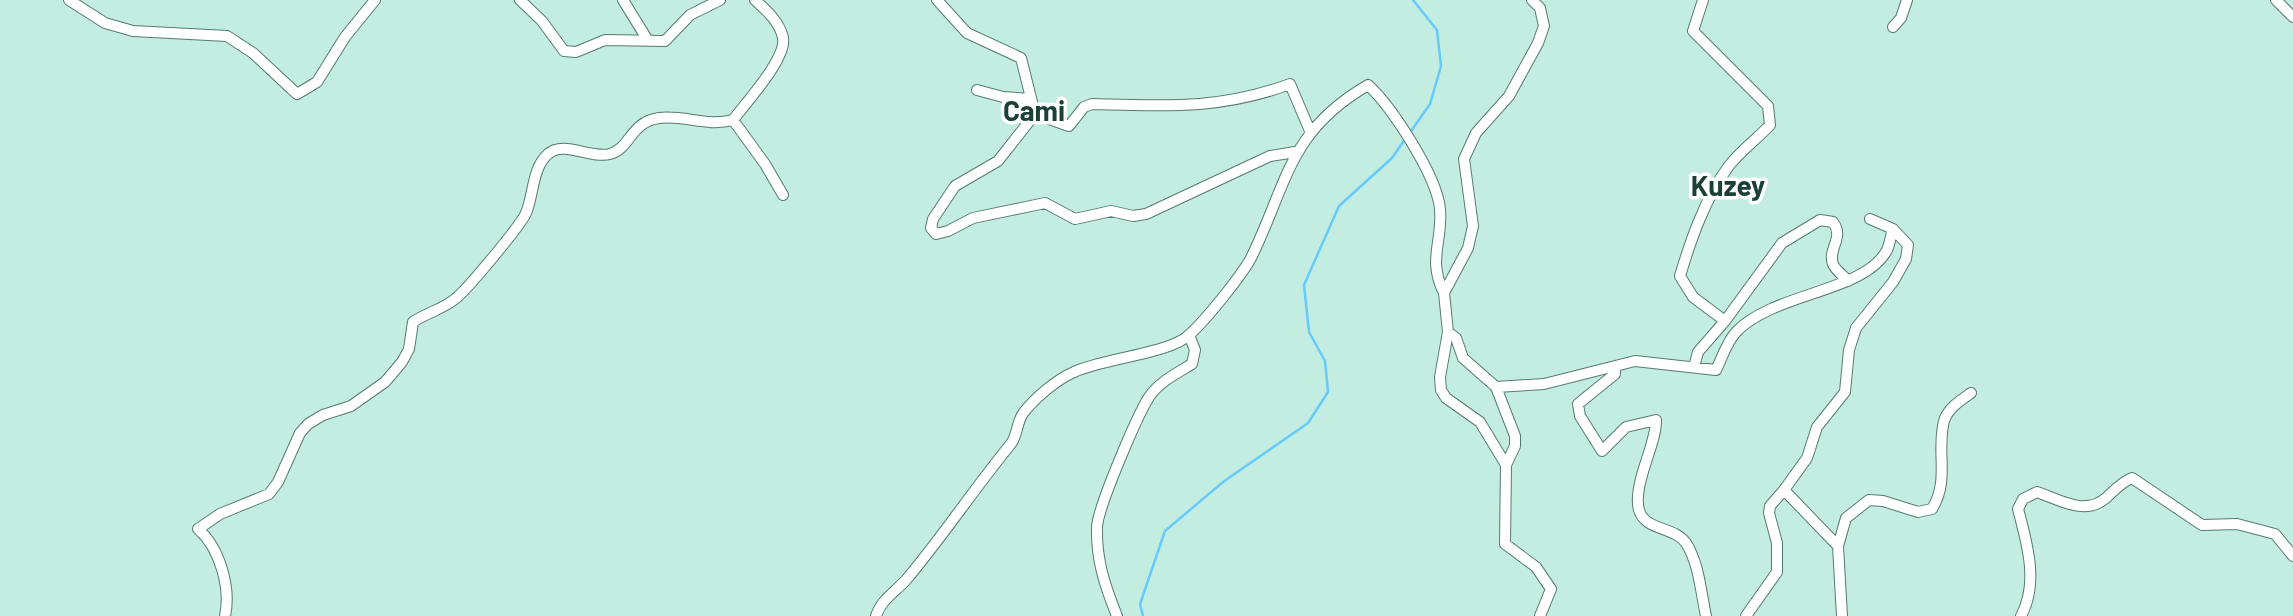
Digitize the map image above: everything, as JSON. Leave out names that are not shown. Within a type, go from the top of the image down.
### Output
[{"type":"street","points":[[69,0],[105,23],[133,31],[227,36],[253,53],[297,94],[317,82],[345,37],[375,0]]},
{"type":"street","points":[[520,0],[542,21],[564,51],[576,52],[605,40],[665,41],[690,15],[720,0]]},
{"type":"street","points":[[623,0],[647,39]]},
{"type":"street","points":[[225,616],[226,589],[218,558],[213,545],[198,529],[220,514],[268,494],[278,482],[300,433],[308,424],[323,415],[351,406],[385,382],[409,349],[413,322],[455,299],[523,219],[533,180],[548,154],[560,148],[593,156],[609,155],[621,147],[637,126],[657,118],[680,117],[714,125],[733,121],[781,54],[783,38],[771,14],[755,0]]},
{"type":"street","points":[[937,0],[967,33],[1021,58],[1031,87],[1035,114]]},
{"type":"street","points":[[1444,293],[1468,248],[1473,226],[1472,205],[1464,169],[1468,146],[1509,96],[1538,43],[1544,26],[1540,8],[1532,0]]},
{"type":"street","points":[[1703,0],[1693,31],[1768,106],[1770,125],[1729,166],[1712,193],[1690,242],[1680,276],[1693,297],[1725,321]]},
{"type":"street","points":[[1892,27],[1901,18],[1907,0]]},
{"type":"street","points":[[2277,0],[2293,18]]},
{"type":"street","points":[[1035,114],[1069,126],[1084,107],[1092,104],[1222,104],[1254,97],[1290,84],[1310,131]]},
{"type":"street","points":[[876,616],[879,606],[904,582],[963,507],[994,462],[1013,443],[1019,419],[1035,401],[1073,372],[1146,350],[1170,347],[1189,335],[1251,259],[1295,152],[1310,131],[1344,99],[1368,85],[1423,158],[1440,206],[1434,262],[1435,276],[1444,293],[1448,332],[1440,377],[1441,390],[1446,398],[1480,422],[1506,465]]},
{"type":"street","points":[[977,90],[1003,97],[1031,99]]},
{"type":"street","points":[[1035,114],[998,161],[955,187],[933,219],[931,228],[936,234],[973,218],[1045,203],[1075,219],[1111,211],[1133,216],[1146,214],[1270,156],[1295,152]]},
{"type":"street","points":[[733,121],[765,164],[783,195]]},
{"type":"street","points":[[1746,616],[1777,572],[1777,543],[1769,513],[1770,506],[1807,458],[1817,427],[1846,392],[1849,350],[1856,328],[1893,282],[1906,259],[1908,245],[1893,229],[1870,219]]},
{"type":"street","points":[[1694,367],[1698,352],[1725,321],[1782,243],[1820,220],[1833,222],[1838,228],[1833,267],[1848,281]]},
{"type":"street","points":[[1496,387],[1544,384],[1636,361],[1716,370],[1734,334],[1770,307],[1860,277],[1886,251],[1893,229]]},
{"type":"street","points":[[1448,332],[1456,338],[1463,358],[1496,387],[1515,436],[1516,446],[1506,465],[1506,544],[1536,567],[1551,589],[1540,616]]},
{"type":"street","points":[[1117,616],[1101,576],[1098,555],[1099,514],[1150,396],[1168,378],[1192,364],[1195,351],[1189,335]]},
{"type":"street","points":[[1615,366],[1615,374],[1582,397],[1578,404],[1580,416],[1602,451],[1626,427],[1656,420],[1640,492],[1639,510],[1646,521],[1674,530],[1686,544],[1706,616]]},
{"type":"street","points":[[1842,616],[1838,546],[1846,518],[1869,500],[1884,501],[1918,512],[1932,509],[1939,498],[1944,477],[1944,420],[1954,406],[1971,393]]},
{"type":"street","points":[[2021,616],[2028,604],[2031,579],[2030,560],[2018,509],[2023,499],[2037,492],[2084,508],[2097,505],[2119,484],[2132,478],[2202,525],[2237,524],[2275,534],[2293,556]]},
{"type":"street","points":[[1784,490],[1838,546]]},
{"type":"waterway","points":[[1409,134],[1430,104],[1441,66],[1437,30],[1413,0]]},
{"type":"waterway","points":[[1143,616],[1140,604],[1165,531],[1223,482],[1308,423],[1328,392],[1325,361],[1309,332],[1304,285],[1339,206],[1392,158],[1405,139]]},
{"type":"district","name":"Cami","points":[[1034,111]]},
{"type":"district","name":"Kuzey","points":[[1728,186]]}]
